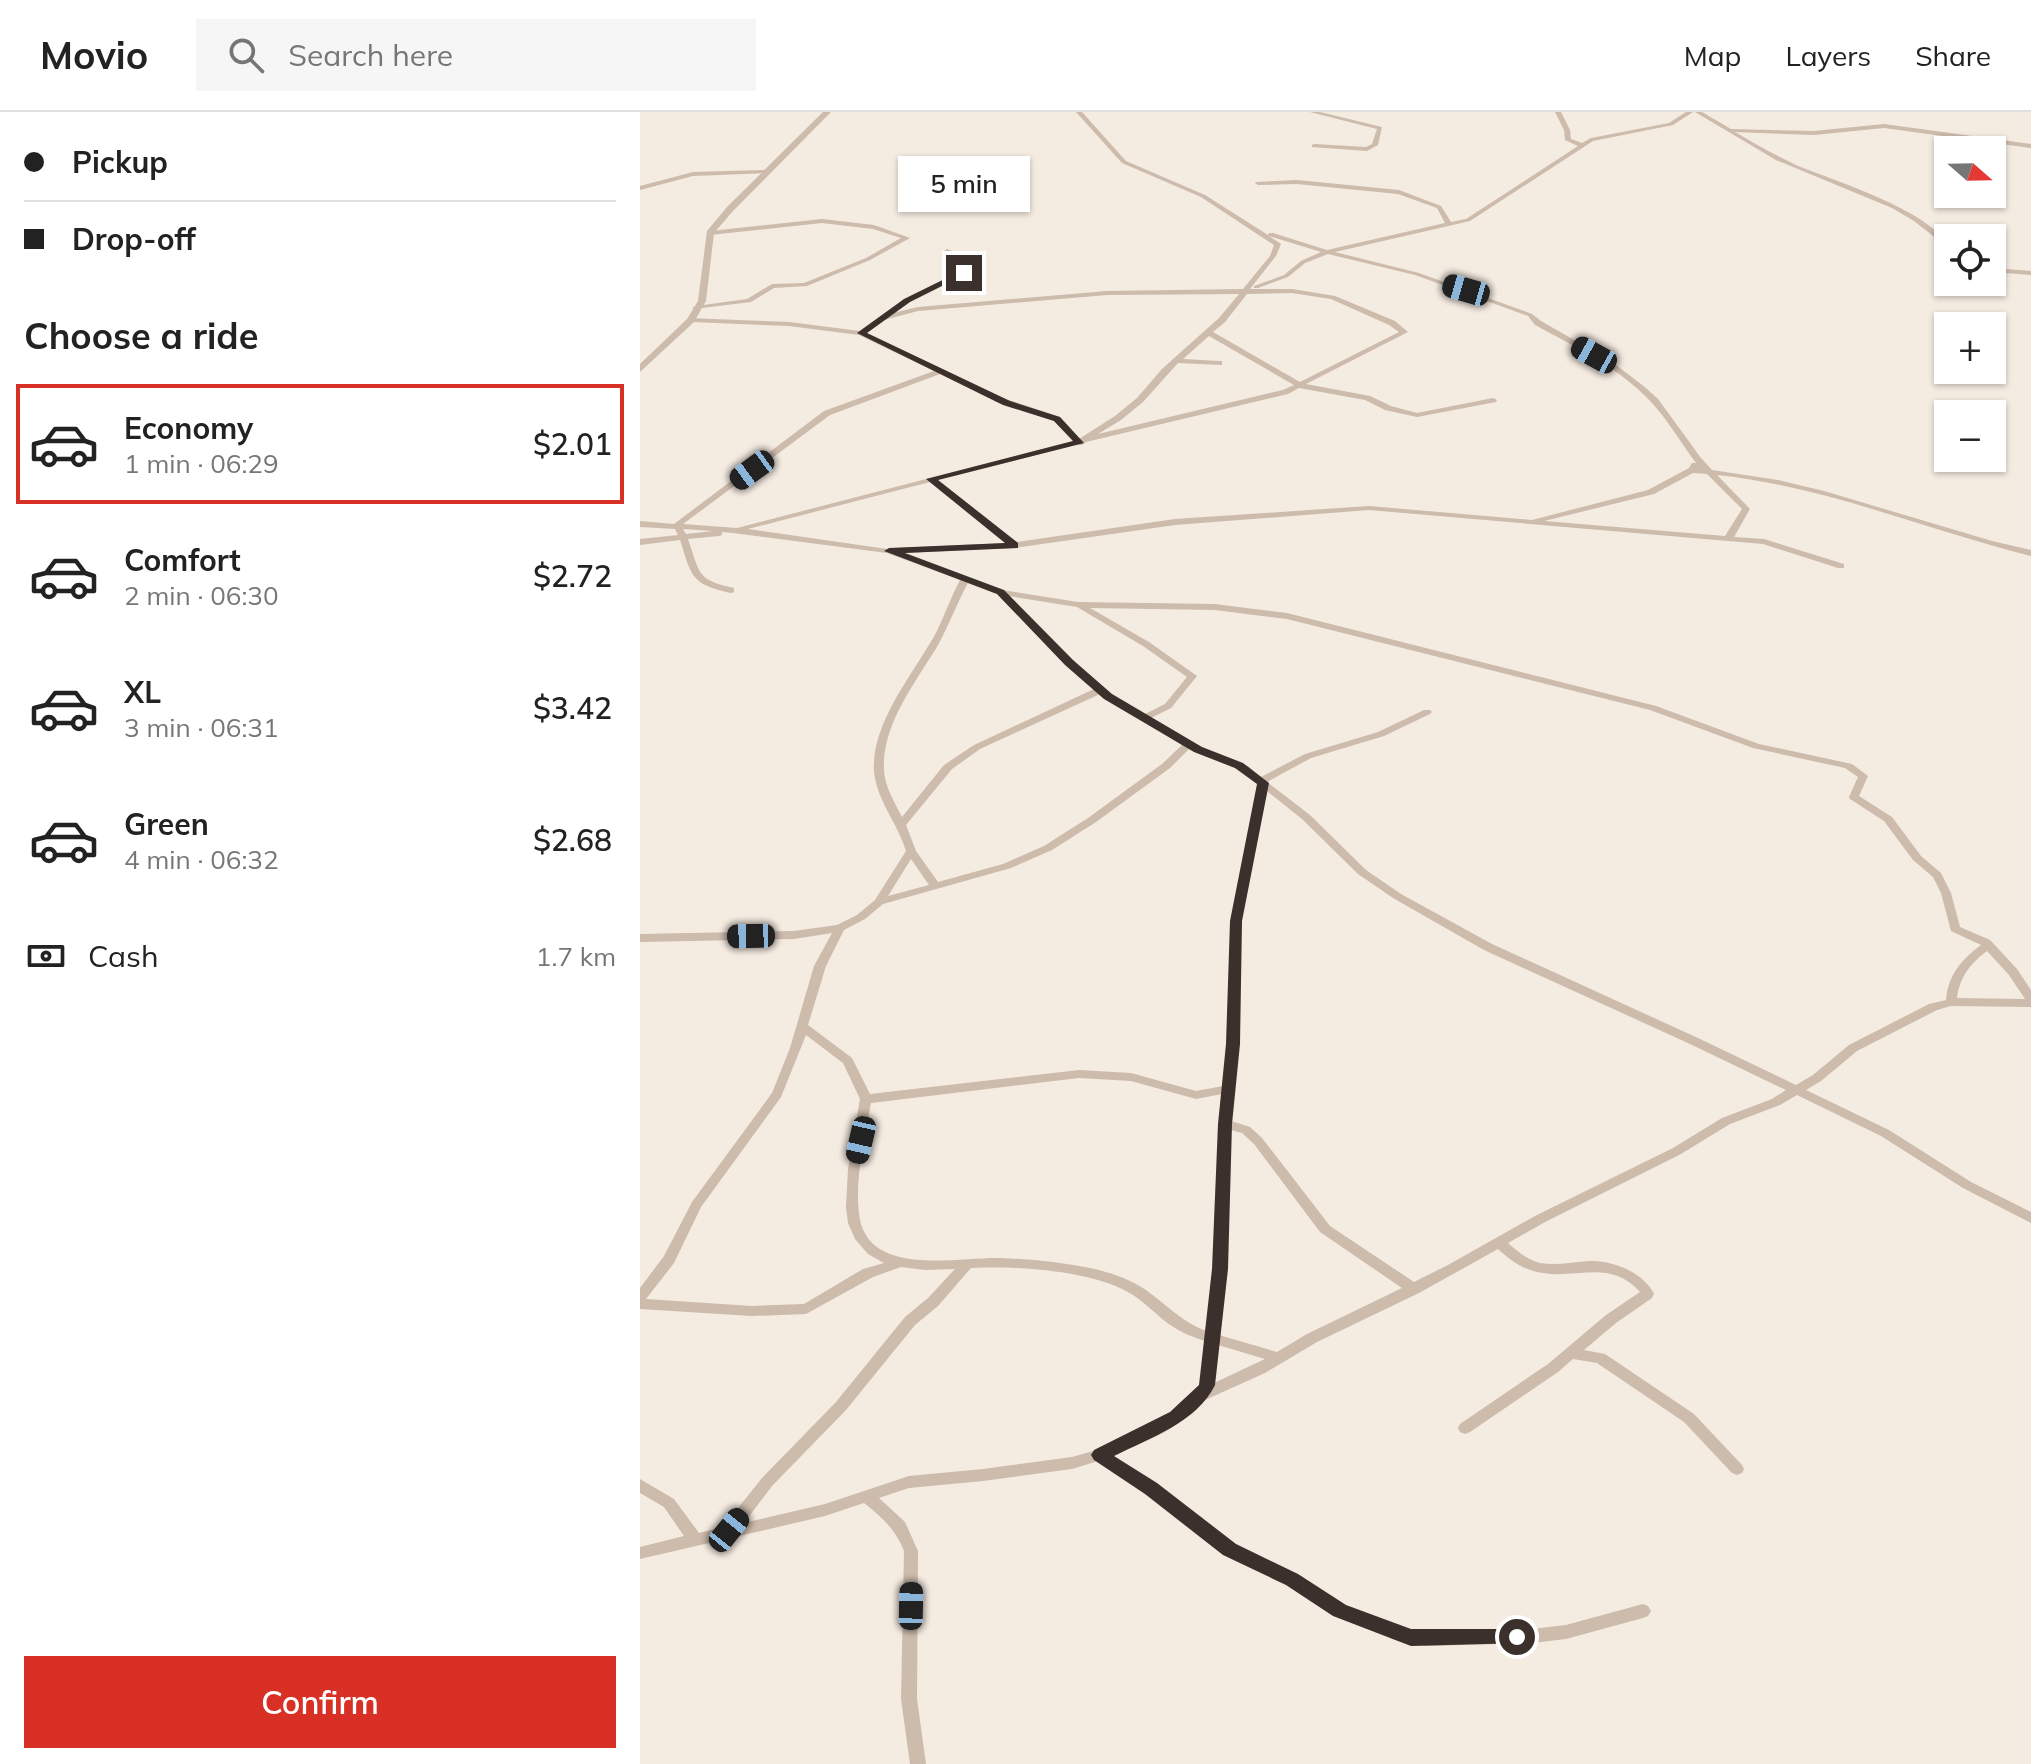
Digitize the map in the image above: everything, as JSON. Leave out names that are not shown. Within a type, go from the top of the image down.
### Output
[{"type":"street","points":[[640,369],[691,320],[706,290],[710,233],[827,112]]},
{"type":"street","points":[[1079,112],[1124,162],[1203,196],[1278,244],[1277,250],[1238,301],[1129,410],[1079,443]]},
{"type":"street","points":[[1313,112],[1380,128],[1372,147],[1314,146]]},
{"type":"street","points":[[1558,112],[1568,140],[1581,145]]},
{"type":"street","points":[[1244,291],[1278,280],[1303,262],[1327,252],[1468,220],[1581,145],[1604,137],[1671,124],[1690,112]]},
{"type":"street","points":[[1698,112],[1778,159],[1907,213],[1934,232]]},
{"type":"street","points":[[1733,130],[1814,133],[1884,126],[2031,146]]},
{"type":"street","points":[[640,188],[693,174],[766,172]]},
{"type":"street","points":[[1258,183],[1308,182],[1399,192],[1439,207],[1449,225]]},
{"type":"street","points":[[696,308],[749,301],[772,286],[805,285],[868,259],[907,238],[874,227],[822,221],[710,233]]},
{"type":"street","points":[[1260,230],[1327,252],[1417,274],[1530,315],[1538,323],[1608,363],[1655,401],[1698,460],[1746,509],[1728,539]]},
{"type":"street","points":[[861,333],[907,300],[983,263],[947,251]]},
{"type":"street","points":[[2006,271],[2031,273]]},
{"type":"street","points":[[640,542],[733,530],[1302,386],[1404,332],[1392,323],[1333,297],[1292,291],[1107,293],[918,309],[883,318]]},
{"type":"street","points":[[691,320],[789,324],[861,333],[1006,403],[1057,419],[1079,443]]},
{"type":"street","points":[[1207,332],[1302,386],[1367,398],[1388,408],[1417,415],[1493,400]]},
{"type":"street","points":[[1176,361],[1219,363]]},
{"type":"street","points":[[677,525],[818,418],[858,400],[942,371]]},
{"type":"street","points":[[1528,523],[1651,492],[1692,470],[1698,460]]},
{"type":"street","points":[[1692,470],[1794,485],[1958,535],[2031,553]]},
{"type":"street","points":[[931,479],[1015,545]]},
{"type":"street","points":[[640,524],[733,530],[889,551],[1015,545],[1175,522],[1369,508],[1775,544],[1841,566]]},
{"type":"street","points":[[677,525],[701,583],[731,590]]},
{"type":"street","points":[[889,551],[1000,592],[1078,605],[1215,607],[1287,616],[1653,708],[1756,746],[1848,766],[1863,776],[1854,797],[1858,803],[1888,819],[1917,858],[1937,875],[1946,893],[1955,929],[1988,945],[2013,972],[2031,1001]]},
{"type":"street","points":[[935,886],[911,851],[902,824],[890,809],[879,770],[880,754],[893,715],[942,630],[965,580]]},
{"type":"street","points":[[1000,592],[1100,690],[1188,744],[1239,765],[1322,831],[1368,877],[1438,920],[1498,952],[1797,1089],[1901,1141],[1967,1185],[2031,1218]]},
{"type":"street","points":[[1078,605],[1146,644],[1192,676],[1168,706],[1144,718]]},
{"type":"street","points":[[902,824],[948,767],[977,747],[1100,690]]},
{"type":"street","points":[[1202,1395],[1210,1371],[1220,1269],[1225,1124],[1233,1044],[1236,921],[1262,782],[1308,756],[1381,734],[1427,712]]},
{"type":"street","points":[[879,902],[1007,866],[1048,848],[1103,813],[1166,766],[1188,744]]},
{"type":"street","points":[[640,938],[794,935],[840,928],[852,923],[879,902],[911,851]]},
{"type":"street","points":[[640,1298],[669,1259],[696,1205],[774,1100],[803,1027],[820,966],[840,928]]},
{"type":"street","points":[[1951,1002],[1958,971],[1988,945]]},
{"type":"street","points":[[640,1553],[825,1510],[909,1482],[1072,1463],[1100,1455],[1165,1424],[1202,1395],[1414,1289],[1677,1151],[1726,1121],[1770,1105],[1817,1078],[1853,1048],[1933,1007],[1951,1002],[2031,1001]]},
{"type":"street","points":[[803,1027],[848,1061],[866,1099],[853,1176],[854,1225],[870,1247],[900,1263]]},
{"type":"street","points":[[866,1099],[1079,1074],[1141,1079],[1196,1095],[1228,1089]]},
{"type":"street","points":[[1225,1124],[1239,1126],[1258,1141],[1325,1229],[1414,1289]]},
{"type":"street","points":[[1465,1428],[1645,1297],[1646,1287],[1602,1268],[1571,1270],[1537,1267],[1512,1255],[1499,1242]]},
{"type":"street","points":[[640,1304],[752,1311],[806,1309],[818,1305],[877,1268],[900,1263],[1016,1264],[1111,1279],[1137,1291],[1184,1327],[1277,1358]]},
{"type":"street","points":[[729,1530],[767,1482],[841,1406],[910,1321],[933,1302],[968,1263]]},
{"type":"street","points":[[1571,1353],[1600,1358],[1689,1418],[1737,1469]]},
{"type":"street","points":[[1100,1455],[1230,1549],[1292,1579],[1339,1610],[1398,1634],[1426,1639],[1532,1636],[1566,1632],[1643,1611]]},
{"type":"street","points":[[640,1485],[669,1503],[694,1538]]},
{"type":"street","points":[[867,1497],[891,1515],[906,1533],[911,1551],[909,1699],[918,1764]]},
{"type":"route","points":[[964,273],[907,300],[861,333],[1006,403],[1057,419],[1079,443],[931,479],[1015,545],[889,551],[1000,592],[1069,663],[1108,696],[1198,750],[1239,765],[1263,783],[1236,921],[1233,1044],[1225,1124],[1220,1269],[1207,1385],[1191,1406],[1165,1424],[1100,1455],[1230,1549],[1292,1579],[1339,1610],[1411,1638],[1517,1637]]}]
